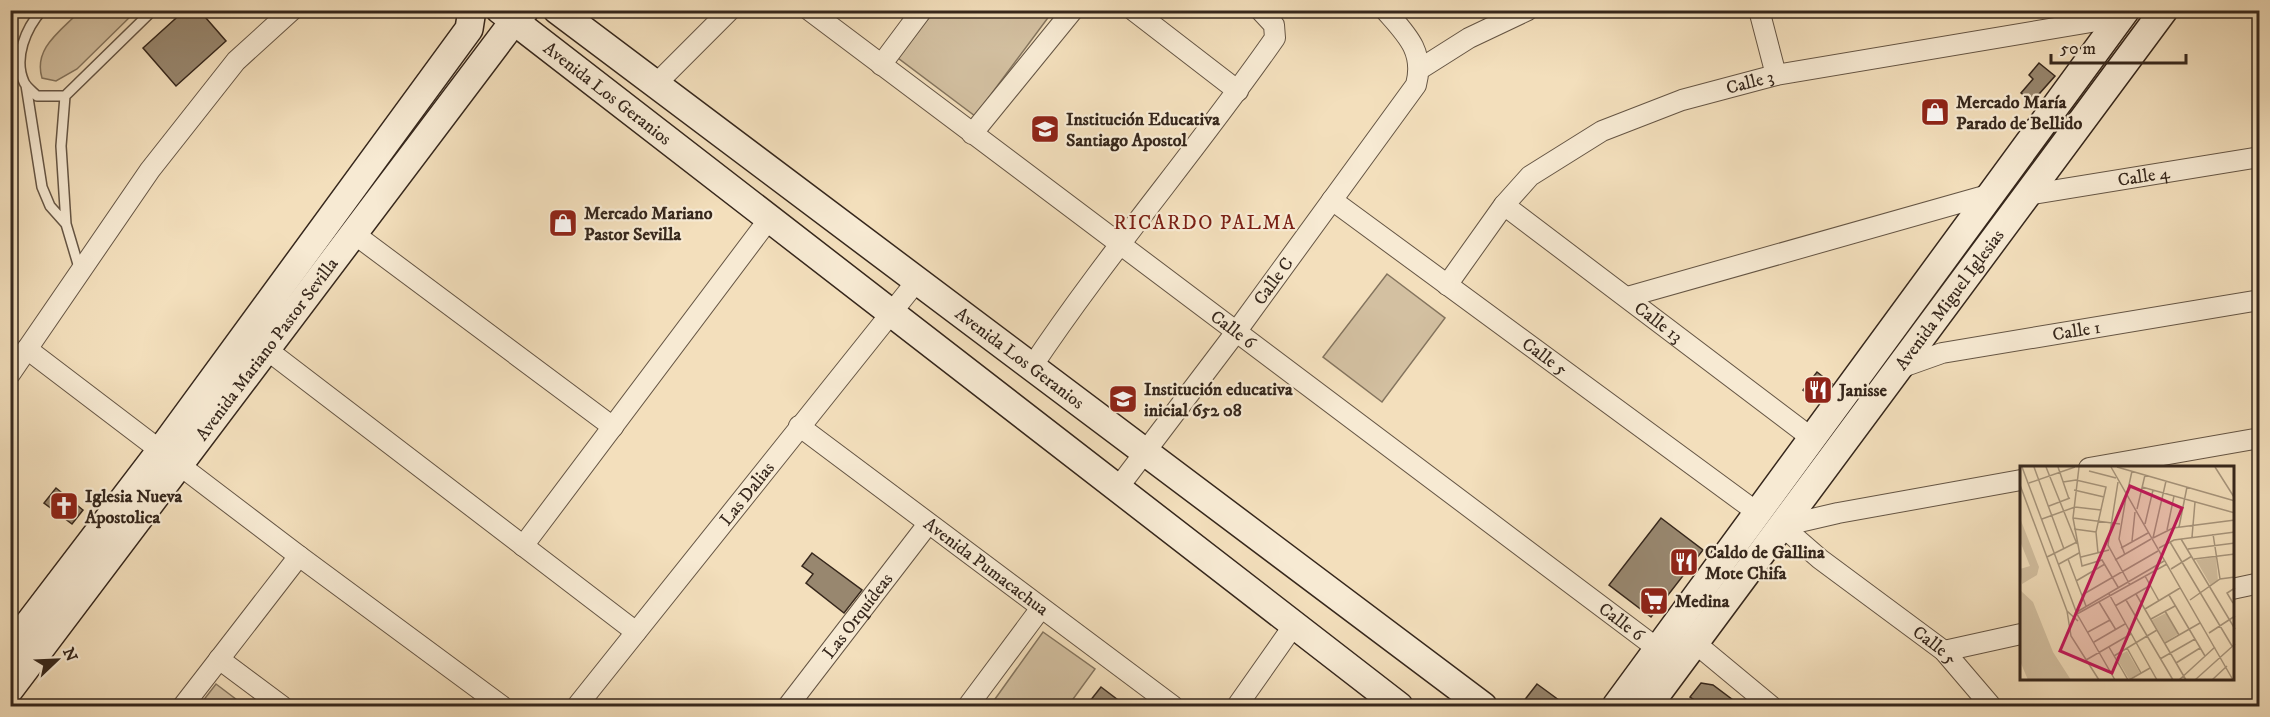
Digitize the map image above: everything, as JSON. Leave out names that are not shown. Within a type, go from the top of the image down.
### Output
[{"type":"main road","name":"Avenida Mariano Pastor Sevilla","points":[[10,689],[469,29],[472,10]]},
{"type":"main road","name":"Avenida Miguel Iglesias","points":[[1648,706],[2164,10]]},
{"type":"main road","name":"Avenida Mariano Pastor Sevilla","points":[[10,648],[170,457],[266,349],[513,14]]},
{"type":"main road","name":"Avenida Los Geranios","points":[[513,14],[556,53],[1399,706]]},
{"type":"main road","name":"Avenida Miguel Iglesias","points":[[1616,706],[2123,14]]},
{"type":"main road","name":"Avenida Los Geranios","points":[[566,17],[1483,706]]},
{"type":"main road","points":[[556,53],[566,17]]},
{"type":"street","points":[[10,374],[150,170],[236,62],[292,10]]},
{"type":"street","points":[[655,85],[730,10]]},
{"type":"street","name":"Calle 6","points":[[809,10],[1658,650]]},
{"type":"street","points":[[881,65],[922,10]]},
{"type":"street","points":[[972,134],[1073,10]]},
{"type":"street","points":[[1133,10],[1238,92]]},
{"type":"street","points":[[1031,368],[1120,245],[1238,92],[1275,38],[1274,25],[1260,10]]},
{"type":"street","points":[[1385,10],[1415,48],[1420,69],[1469,38],[1528,10]]},
{"type":"street","points":[[1759,10],[1776,75]]},
{"type":"street","name":"Calle 3","points":[[1447,285],[1504,205],[1530,176],[1602,131],[1682,100],[1776,75],[2123,14]]},
{"type":"street","name":"Calle C","points":[[1117,489],[1236,332],[1416,85],[1420,69]]},
{"type":"street","name":"Calle 4","points":[[2027,195],[2259,157]]},
{"type":"street","points":[[1626,297],[1991,194]]},
{"type":"street","name":"Calle 5","points":[[1332,200],[1758,513]]},
{"type":"street","name":"Calle 13","points":[[1504,205],[1813,439]]},
{"type":"street","points":[[523,546],[770,219]]},
{"type":"street","points":[[353,233],[613,427]]},
{"type":"street","name":"Las Dalias","points":[[577,706],[916,282]]},
{"type":"street","name":"Calle 1","points":[[1897,369],[1942,353],[2259,300]]},
{"type":"street","points":[[27,349],[299,556],[502,706]]},
{"type":"street","points":[[266,349],[636,632]]},
{"type":"street","name":"Avenida Pumacachua","points":[[799,426],[1173,706]]},
{"type":"street","points":[[2100,466],[2259,438]]},
{"type":"street","points":[[1782,526],[1838,513],[2020,480]]},
{"type":"street","name":"Las Orquídeas","points":[[788,706],[928,524]]},
{"type":"street","name":"Calle 5","points":[[1782,526],[1820,559],[1944,651],[1991,706]]},
{"type":"street","points":[[183,706],[299,556]]},
{"type":"street","points":[[2234,589],[2259,583]]},
{"type":"street","points":[[968,706],[1041,608]]},
{"type":"street","points":[[1237,706],[1294,625]]},
{"type":"street","points":[[1944,651],[2020,634]]},
{"type":"street","points":[[1695,643],[1772,706]]},
{"type":"street","points":[[219,659],[282,706]]},
{"type":"lane","points":[[42,10],[27,31],[20,64],[26,84],[42,187],[50,206],[66,224]]},
{"type":"lane","points":[[80,272],[66,224],[60,146],[66,96],[153,10]]},
{"type":"lane","points":[[26,84],[37,96],[66,96]]},
{"type":"shaded area","points":[[81,10],[136,11],[77,69],[56,81],[42,78],[40,67],[45,49],[57,33]]},
{"type":"shaded area","points":[[934,11],[1053,11],[975,116],[898,58]]},
{"type":"shaded area","points":[[1387,274],[1445,318],[1382,402],[1323,357]]},
{"type":"shaded area","points":[[1043,632],[1095,669],[1068,706],[990,706]]},
{"type":"shaded area","points":[[216,684],[245,706],[199,706]]},
{"type":"building","points":[[185,10],[199,10],[226,41],[176,86],[143,48]]},
{"type":"building","points":[[2039,63],[2055,76],[2032,102],[2021,93],[2033,79],[2029,75]]},
{"type":"building","points":[[1817,372],[1832,384],[1819,402],[1803,390]]},
{"type":"building","name":"Iglesia Nueva Apostolica","points":[[56,488],[83,510],[72,524],[44,503]]},
{"type":"building","points":[[1661,518],[1703,550],[1651,617],[1609,585]]},
{"type":"building","points":[[812,553],[862,590],[844,613],[806,583],[813,574],[802,566]]},
{"type":"building","points":[[1701,683],[1713,685],[1741,706],[1703,706],[1690,697]]},
{"type":"building","points":[[1537,684],[1567,706],[1520,706]]},
{"type":"building","points":[[1101,687],[1126,706],[1086,706]]},
{"type":"place","name":"Mercado María Parado de Bellido","points":[[1935,112]]},
{"type":"place","name":"Institución Educativa Santiago Apostol","points":[[1045,129]]},
{"type":"place","name":"Mercado Mariano Pastor Sevilla","points":[[563,223]]},
{"type":"place","name":"Janisse","points":[[1818,390]]},
{"type":"place","name":"Institución educativa inicial 652 08","points":[[1123,399]]},
{"type":"place","name":"Iglesia Nueva Apostolica","points":[[64,506]]},
{"type":"place","name":"Caldo de Gallina Mote Chifa","points":[[1684,562]]},
{"type":"place","name":"Medina","points":[[1654,601]]},
{"type":"district","name":"RICARDO PALMA","points":[[1205,222]]}]
